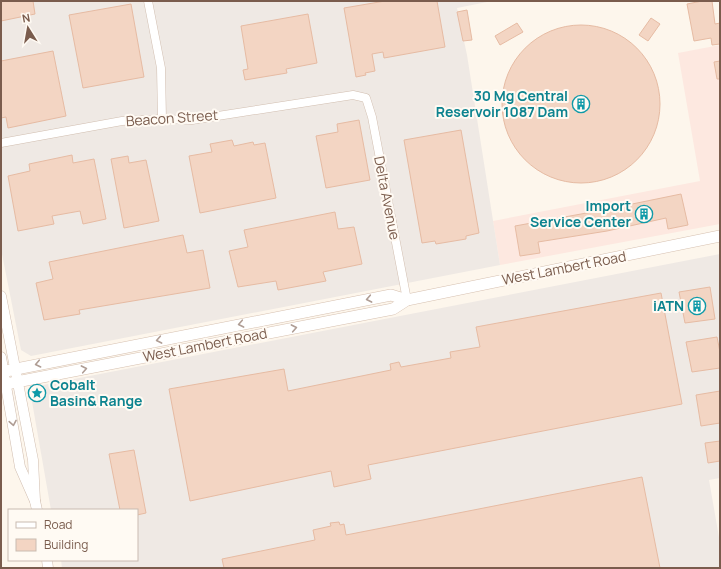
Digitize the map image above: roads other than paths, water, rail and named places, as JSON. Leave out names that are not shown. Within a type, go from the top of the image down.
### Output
[{"type":"main road","name":"West Lambert Road","points":[[3,385],[393,309],[407,300],[720,236]]},
{"type":"main road","name":"West Lambert Road","points":[[2,372],[391,295],[407,300]]},
{"type":"street","points":[[148,1],[161,68],[162,119]]},
{"type":"street","name":"Beacon Street","points":[[1,143],[122,121],[162,119],[192,120],[353,95],[366,98]]},
{"type":"street","name":"Delta Avenue","points":[[366,98],[372,117],[407,300]]},
{"type":"street","points":[[1,296],[33,460],[36,505]]},
{"type":"street","points":[[1,357],[3,385],[20,467],[36,505]]},
{"type":"place","name":"30 Mg Central Reservoir 1087 Dam","points":[[581,104]]},
{"type":"place","name":"Import Service Center","points":[[644,214]]},
{"type":"place","name":"iATN","points":[[697,306]]},
{"type":"place","name":"Cobalt Basin& Range","points":[[37,393]]}]
